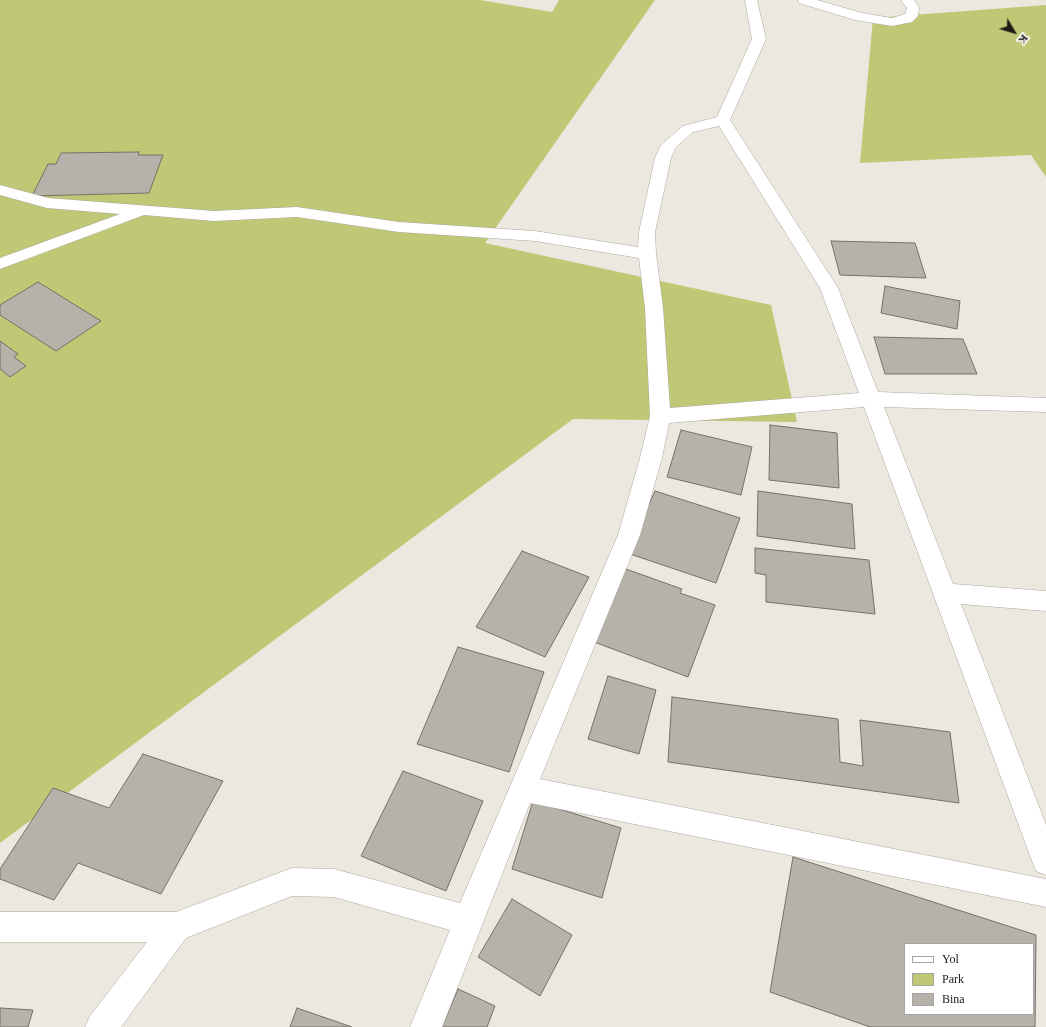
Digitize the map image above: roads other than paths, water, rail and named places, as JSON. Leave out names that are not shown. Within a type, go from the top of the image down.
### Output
[{"type":"street","points":[[723,120],[759,39],[751,0]]},
{"type":"street","points":[[804,0],[860,17],[892,22],[907,19],[911,16],[913,8],[907,0]]},
{"type":"street","points":[[426,1027],[468,920],[629,535],[651,458],[660,416],[654,308],[647,254],[647,232],[663,158],[669,145],[688,129],[723,120]]},
{"type":"street","points":[[723,120],[829,288],[1046,861]]},
{"type":"street","points":[[0,190],[47,203],[214,216],[296,212],[399,227],[535,236],[647,254]]},
{"type":"street","points":[[0,264],[144,210]]},
{"type":"street","points":[[660,416],[871,399],[1046,405]]},
{"type":"street","points":[[944,593],[1046,601]]},
{"type":"street","points":[[523,789],[1046,893]]},
{"type":"street","points":[[0,927],[176,927],[292,882],[334,883],[468,920]]},
{"type":"street","points":[[101,1027],[176,927]]}]
